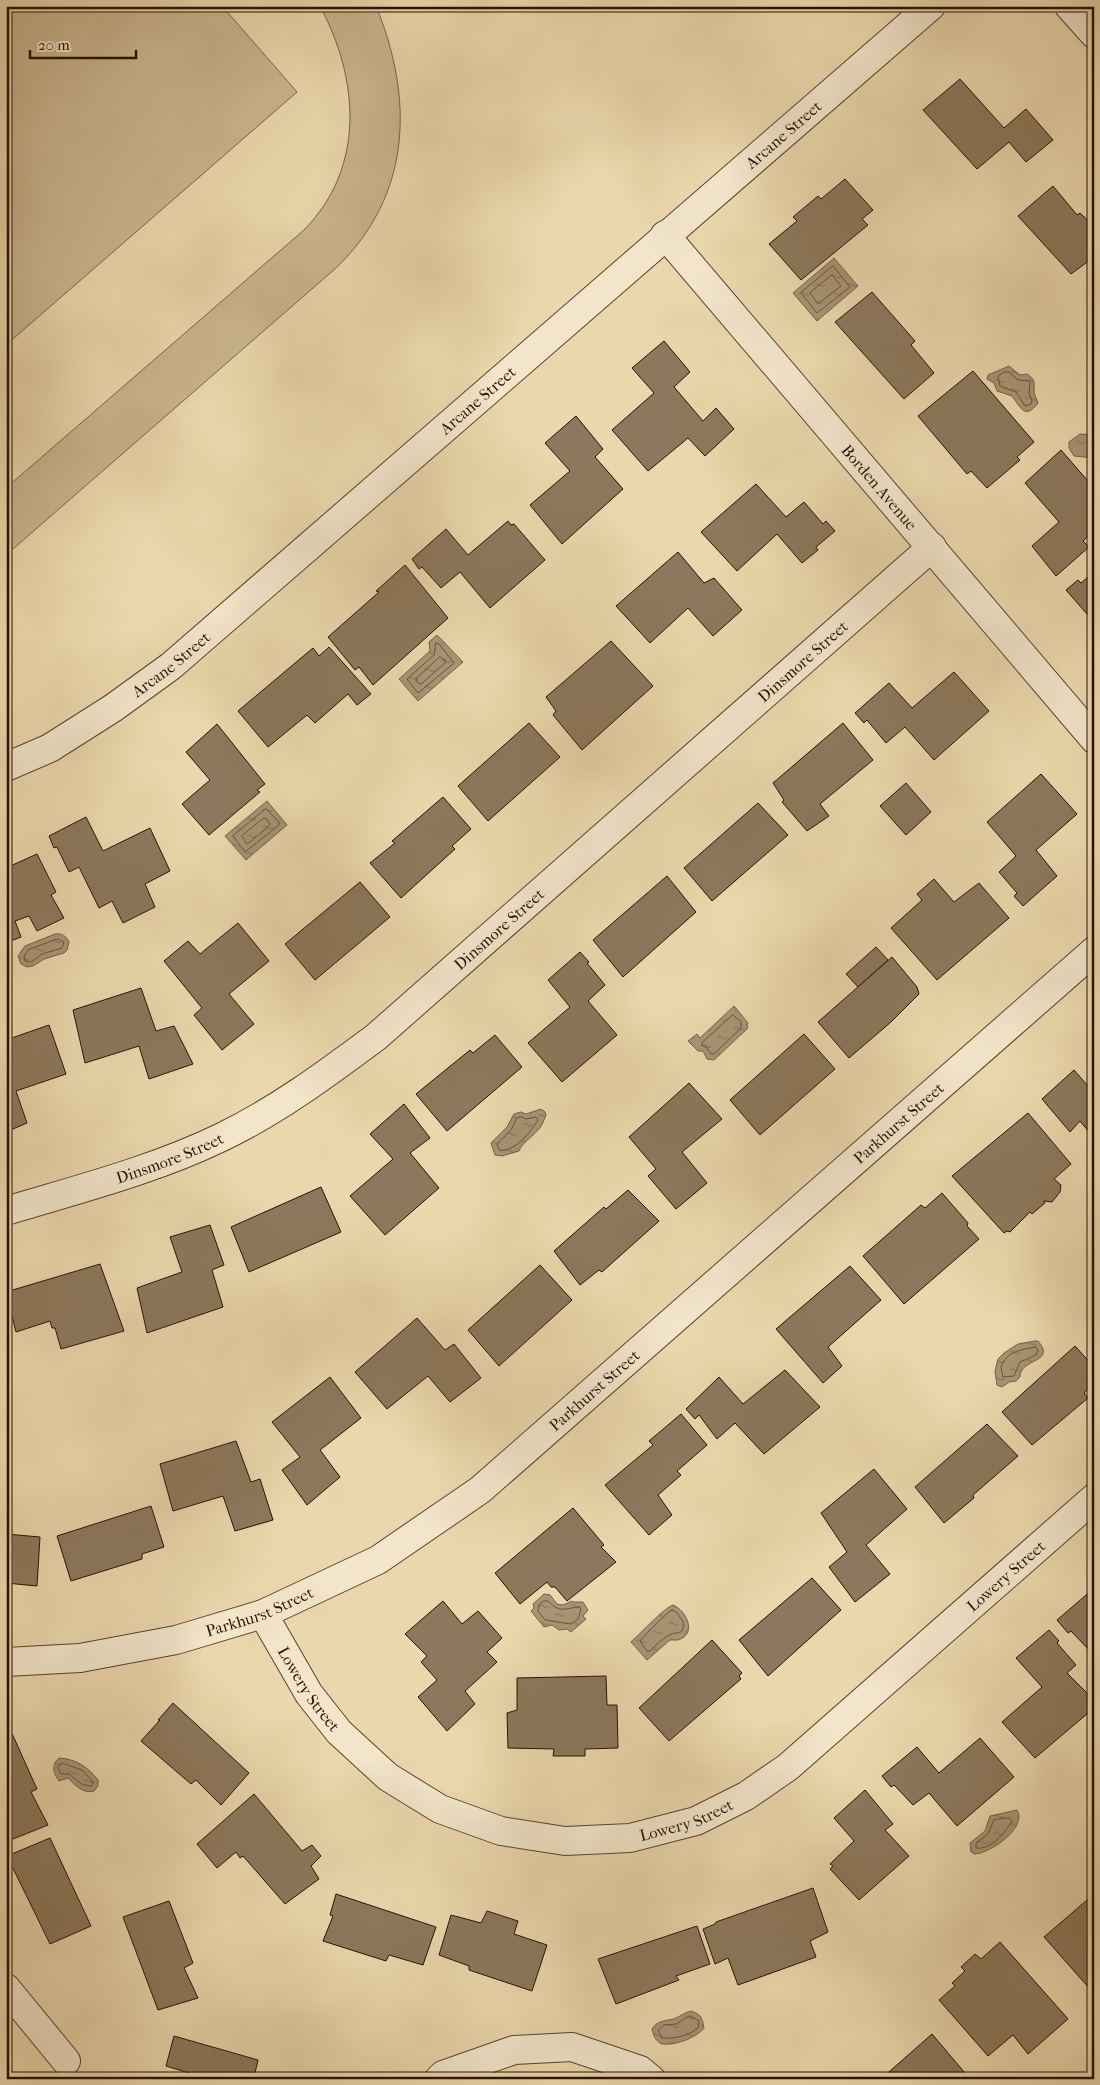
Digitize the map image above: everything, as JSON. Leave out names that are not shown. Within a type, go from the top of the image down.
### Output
[{"type":"street","name":"Arcane Street","points":[[6,767],[50,748],[113,708],[171,666],[930,6]]},
{"type":"street","points":[[1069,6],[1094,34]]},
{"type":"street","name":"Borden Avenue","points":[[665,235],[1094,739]]},
{"type":"street","name":"Dinsmore Street","points":[[6,1211],[154,1166],[222,1137],[295,1097],[376,1037],[932,547]]},
{"type":"street","name":"Parkhurst Street","points":[[6,1662],[80,1658],[176,1640],[263,1614],[378,1560],[480,1490],[1094,951]]},
{"type":"street","name":"Lowery Street","points":[[263,1614],[309,1694],[339,1732],[388,1777],[440,1809],[501,1831],[565,1841],[630,1838],[696,1821],[746,1796],[788,1767],[1094,1498]]},
{"type":"street","points":[[6,1988],[66,2062]]},
{"type":"street","points":[[439,2079],[443,2075],[514,2050],[572,2047],[640,2070],[651,2079]]},
{"type":"shaded area","points":[[6,6],[222,6],[297,92],[6,345]]},
{"type":"shaded area","points":[[320,6],[376,6],[388,41],[396,76],[400,111],[399,144],[392,178],[380,209],[361,240],[336,268],[6,555],[6,488],[304,230],[324,205],[338,179],[347,151],[350,122],[348,92],[343,63],[333,34]]},
{"type":"water","points":[[834,258],[858,286],[817,321],[793,293]]},
{"type":"water","points":[[1009,366],[1020,375],[1027,374],[1033,380],[1034,393],[1038,403],[1030,411],[1021,408],[1012,396],[997,391],[994,383],[987,379],[988,375]]},
{"type":"water","points":[[1080,434],[1094,435],[1094,458],[1074,456],[1069,448],[1069,442]]},
{"type":"water","points":[[437,635],[463,662],[418,701],[399,679],[430,651],[429,642]]},
{"type":"water","points":[[267,801],[287,825],[246,860],[225,836]]},
{"type":"water","points":[[55,934],[64,935],[69,942],[64,953],[44,959],[33,966],[27,967],[21,964],[18,956],[25,946]]},
{"type":"water","points":[[734,1006],[748,1023],[748,1028],[714,1060],[707,1059],[703,1051],[698,1051],[688,1041],[697,1034],[700,1038]]},
{"type":"water","points":[[541,1109],[546,1115],[542,1125],[522,1145],[519,1151],[502,1156],[495,1155],[491,1143],[507,1127],[514,1114],[521,1112],[526,1114]]},
{"type":"water","points":[[1038,1341],[1043,1348],[1041,1357],[1025,1366],[1016,1381],[1009,1382],[1002,1387],[997,1385],[995,1371],[998,1359],[1018,1344]]},
{"type":"water","points":[[544,1594],[550,1595],[557,1604],[563,1605],[572,1601],[583,1602],[588,1610],[583,1616],[586,1619],[571,1632],[567,1629],[559,1630],[552,1625],[544,1627],[531,1611],[534,1608],[533,1604]]},
{"type":"water","points":[[673,1605],[686,1617],[689,1628],[687,1633],[678,1640],[670,1640],[647,1660],[631,1642],[659,1615]]},
{"type":"water","points":[[59,1758],[81,1764],[90,1771],[98,1780],[98,1786],[94,1791],[83,1790],[68,1778],[59,1781],[54,1769],[55,1763]]},
{"type":"water","points":[[1017,1810],[1019,1817],[1017,1824],[1006,1838],[982,1853],[975,1854],[971,1852],[970,1843],[985,1831],[990,1816]]},
{"type":"water","points":[[691,2011],[702,2019],[704,2028],[701,2031],[677,2043],[665,2044],[657,2040],[652,2029],[656,2024],[674,2019]]},
{"type":"building","points":[[960,79],[1004,128],[1026,109],[1053,140],[1026,162],[1009,142],[977,169],[923,110]]},
{"type":"building","points":[[845,179],[873,210],[862,219],[868,225],[801,280],[769,244],[797,221],[793,217],[818,196],[821,199]]},
{"type":"building","points":[[1053,186],[1077,215],[1080,213],[1094,226],[1090,229],[1094,232],[1094,265],[1090,260],[1071,274],[1018,216]]},
{"type":"building","points":[[872,292],[915,341],[911,345],[934,373],[904,399],[835,322]]},
{"type":"building","points":[[664,341],[690,372],[674,387],[703,421],[716,408],[734,429],[705,456],[688,438],[648,471],[612,430],[654,393],[632,368]]},
{"type":"building","points":[[973,371],[1034,442],[1017,457],[1020,460],[987,488],[971,471],[967,474],[918,416]]},
{"type":"building","points":[[576,416],[603,449],[595,457],[623,489],[562,544],[530,505],[570,471],[545,443]]},
{"type":"building","points":[[1061,450],[1094,488],[1094,531],[1083,541],[1089,547],[1056,576],[1032,546],[1059,522],[1025,483]]},
{"type":"building","points":[[756,484],[786,517],[804,502],[823,524],[826,521],[835,531],[816,547],[818,550],[802,563],[777,534],[737,571],[701,532]]},
{"type":"building","points":[[508,521],[511,525],[514,524],[545,560],[490,608],[460,572],[441,588],[422,567],[419,569],[412,559],[446,529],[468,555]]},
{"type":"building","points":[[678,552],[704,583],[714,578],[742,610],[713,636],[688,608],[650,643],[616,606]]},
{"type":"building","points":[[405,565],[448,618],[373,685],[359,667],[355,670],[328,637],[379,592],[376,591]]},
{"type":"building","points":[[1094,572],[1094,622],[1066,590],[1078,580],[1081,583]]},
{"type":"building","points":[[611,641],[653,686],[582,750],[553,715],[556,711],[546,697]]},
{"type":"building","points":[[329,647],[371,694],[357,705],[348,694],[315,723],[307,715],[268,747],[238,711],[313,648],[319,656]]},
{"type":"building","points":[[954,672],[989,711],[934,760],[905,727],[886,743],[867,720],[864,723],[855,713],[889,683],[912,708]]},
{"type":"building","points":[[529,723],[560,757],[488,821],[458,786]]},
{"type":"building","points":[[843,723],[873,760],[820,804],[829,816],[807,831],[782,802],[784,800],[773,783]]},
{"type":"building","points":[[217,724],[265,784],[257,790],[260,792],[209,835],[182,804],[210,780],[186,752]]},
{"type":"building","points":[[1041,774],[1077,814],[1036,850],[1057,876],[1023,906],[1014,896],[1017,893],[999,872],[1016,856],[987,822]]},
{"type":"building","points":[[906,783],[931,812],[906,835],[880,806]]},
{"type":"building","points":[[443,797],[471,829],[452,846],[455,849],[401,898],[370,863],[395,843],[392,841]]},
{"type":"building","points":[[758,803],[788,835],[712,901],[684,868]]},
{"type":"building","points":[[86,817],[103,851],[150,828],[170,871],[145,884],[155,907],[123,923],[112,901],[99,908],[79,867],[69,872],[57,847],[54,848],[49,836]]},
{"type":"building","points":[[37,854],[56,892],[51,895],[64,918],[37,931],[29,916],[15,921],[21,937],[6,943],[6,868]]},
{"type":"building","points":[[667,876],[696,912],[623,977],[593,940]]},
{"type":"building","points":[[934,879],[954,902],[979,883],[1009,918],[937,980],[891,928],[922,900],[917,894]]},
{"type":"building","points":[[360,882],[390,917],[315,980],[285,944]]},
{"type":"building","points":[[238,923],[269,961],[229,994],[254,1024],[222,1050],[194,1015],[202,1008],[164,961],[188,941],[200,954]]},
{"type":"building","points":[[876,947],[888,960],[858,987],[846,974]]},
{"type":"building","points":[[580,952],[605,985],[588,1001],[617,1035],[562,1082],[528,1043],[570,1007],[548,980]]},
{"type":"building","points":[[892,957],[917,987],[919,994],[891,1022],[849,1058],[818,1022]]},
{"type":"building","points":[[141,988],[156,1031],[174,1026],[193,1064],[149,1079],[139,1046],[85,1063],[73,1010]]},
{"type":"building","points":[[49,1025],[66,1074],[16,1091],[27,1123],[6,1132],[6,1040]]},
{"type":"building","points":[[804,1034],[835,1069],[760,1135],[730,1100]]},
{"type":"building","points":[[495,1035],[522,1067],[447,1131],[416,1094],[470,1050],[473,1053]]},
{"type":"building","points":[[1074,1070],[1094,1093],[1094,1138],[1080,1121],[1070,1132],[1042,1099]]},
{"type":"building","points":[[689,1083],[722,1119],[682,1152],[707,1183],[676,1209],[648,1176],[656,1169],[629,1137]]},
{"type":"building","points":[[404,1104],[430,1138],[410,1153],[439,1188],[385,1235],[350,1196],[393,1159],[370,1134]]},
{"type":"building","points":[[1028,1113],[1071,1164],[1054,1179],[1061,1185],[1060,1192],[1052,1202],[1044,1201],[1045,1203],[1032,1214],[1030,1212],[1010,1232],[1004,1233],[952,1176]]},
{"type":"building","points":[[321,1187],[341,1232],[249,1272],[231,1227]]},
{"type":"building","points":[[628,1190],[659,1221],[602,1272],[599,1270],[580,1285],[554,1251],[604,1207],[606,1209]]},
{"type":"building","points":[[942,1193],[979,1239],[904,1304],[863,1256],[921,1205],[925,1208]]},
{"type":"building","points":[[210,1225],[224,1265],[212,1270],[223,1307],[147,1333],[137,1288],[182,1272],[170,1237]]},
{"type":"building","points":[[100,1264],[124,1331],[61,1349],[55,1328],[52,1328],[50,1321],[16,1332],[6,1292]]},
{"type":"building","points":[[540,1265],[572,1300],[499,1366],[468,1330]]},
{"type":"building","points":[[850,1266],[881,1300],[828,1347],[842,1366],[823,1383],[776,1329]]},
{"type":"building","points":[[417,1318],[445,1350],[454,1344],[481,1378],[450,1402],[428,1376],[387,1409],[355,1372]]},
{"type":"building","points":[[1075,1346],[1094,1367],[1094,1384],[1084,1393],[1088,1398],[1032,1445],[1002,1412]]},
{"type":"building","points":[[785,1370],[820,1407],[764,1454],[735,1423],[717,1439],[699,1415],[695,1419],[686,1409],[719,1377],[743,1404]]},
{"type":"building","points":[[330,1377],[361,1418],[320,1450],[340,1477],[307,1505],[282,1470],[300,1457],[272,1422]]},
{"type":"building","points":[[681,1414],[707,1445],[677,1471],[681,1475],[658,1495],[672,1515],[649,1535],[605,1485],[653,1445],[649,1441]]},
{"type":"building","points":[[987,1424],[1018,1456],[973,1495],[974,1498],[944,1523],[915,1487]]},
{"type":"building","points":[[236,1441],[251,1482],[260,1479],[273,1520],[235,1531],[223,1496],[173,1511],[160,1464]]},
{"type":"building","points":[[874,1469],[907,1509],[866,1545],[890,1574],[855,1602],[829,1567],[847,1552],[821,1513]]},
{"type":"building","points":[[151,1506],[164,1547],[142,1554],[142,1559],[71,1581],[57,1536]]},
{"type":"building","points":[[573,1508],[604,1545],[601,1547],[616,1562],[567,1601],[555,1587],[551,1587],[547,1582],[520,1604],[495,1573]]},
{"type":"building","points":[[6,1534],[40,1537],[37,1586],[6,1583]]},
{"type":"building","points":[[812,1578],[841,1610],[768,1676],[739,1640]]},
{"type":"building","points":[[1092,1590],[1094,1592],[1094,1649],[1091,1652],[1071,1631],[1068,1633],[1057,1620]]},
{"type":"building","points":[[443,1601],[462,1624],[478,1611],[502,1638],[487,1652],[497,1662],[465,1691],[475,1704],[447,1731],[418,1697],[437,1680],[421,1662],[427,1656],[405,1634]]},
{"type":"building","points":[[1049,1630],[1059,1641],[1057,1643],[1076,1665],[1067,1673],[1094,1700],[1094,1708],[1035,1758],[1002,1722],[1042,1687],[1016,1658]]},
{"type":"building","points":[[712,1640],[742,1673],[739,1676],[741,1679],[669,1741],[639,1708]]},
{"type":"building","points":[[606,1676],[607,1705],[617,1705],[618,1748],[585,1749],[585,1756],[553,1756],[554,1749],[508,1748],[507,1713],[517,1710],[517,1678]]},
{"type":"building","points":[[173,1703],[249,1773],[221,1805],[196,1780],[191,1784],[141,1741]]},
{"type":"building","points":[[10,1729],[37,1789],[31,1792],[48,1825],[8,1841],[6,1730]]},
{"type":"building","points":[[980,1738],[1014,1777],[957,1826],[929,1793],[913,1805],[894,1785],[891,1787],[882,1776],[917,1747],[939,1773]]},
{"type":"building","points":[[865,1790],[893,1824],[885,1830],[909,1856],[859,1900],[830,1869],[833,1866],[830,1864],[854,1841],[834,1818]]},
{"type":"building","points":[[254,1794],[302,1851],[312,1845],[321,1856],[311,1866],[319,1879],[285,1904],[243,1856],[240,1858],[236,1852],[217,1868],[197,1844]]},
{"type":"building","points":[[50,1838],[91,1926],[50,1944],[7,1856]]},
{"type":"building","points":[[813,1888],[828,1932],[810,1941],[816,1957],[738,1985],[728,1958],[715,1964],[703,1929],[716,1922]]},
{"type":"building","points":[[336,1894],[436,1927],[423,1965],[389,1955],[386,1961],[323,1941],[333,1916],[330,1915]]},
{"type":"building","points":[[1094,1894],[1094,1986],[1090,1989],[1044,1937]]},
{"type":"building","points":[[169,1901],[193,1963],[184,1968],[198,1998],[158,2010],[123,1917]]},
{"type":"building","points":[[487,1911],[518,1921],[514,1934],[547,1945],[532,1991],[469,1970],[469,1966],[439,1955],[451,1915],[481,1923]]},
{"type":"building","points":[[697,1926],[710,1964],[676,1976],[679,1980],[616,2004],[598,1959]]},
{"type":"building","points":[[1000,1942],[1068,2019],[1028,2054],[1013,2035],[988,2056],[939,2000],[955,1986],[952,1983],[965,1971],[961,1967],[975,1954],[981,1959]]},
{"type":"building","points":[[932,2034],[970,2079],[881,2079]]},
{"type":"building","points":[[174,2036],[258,2060],[254,2077],[260,2079],[202,2079],[202,2077],[166,2066]]}]
